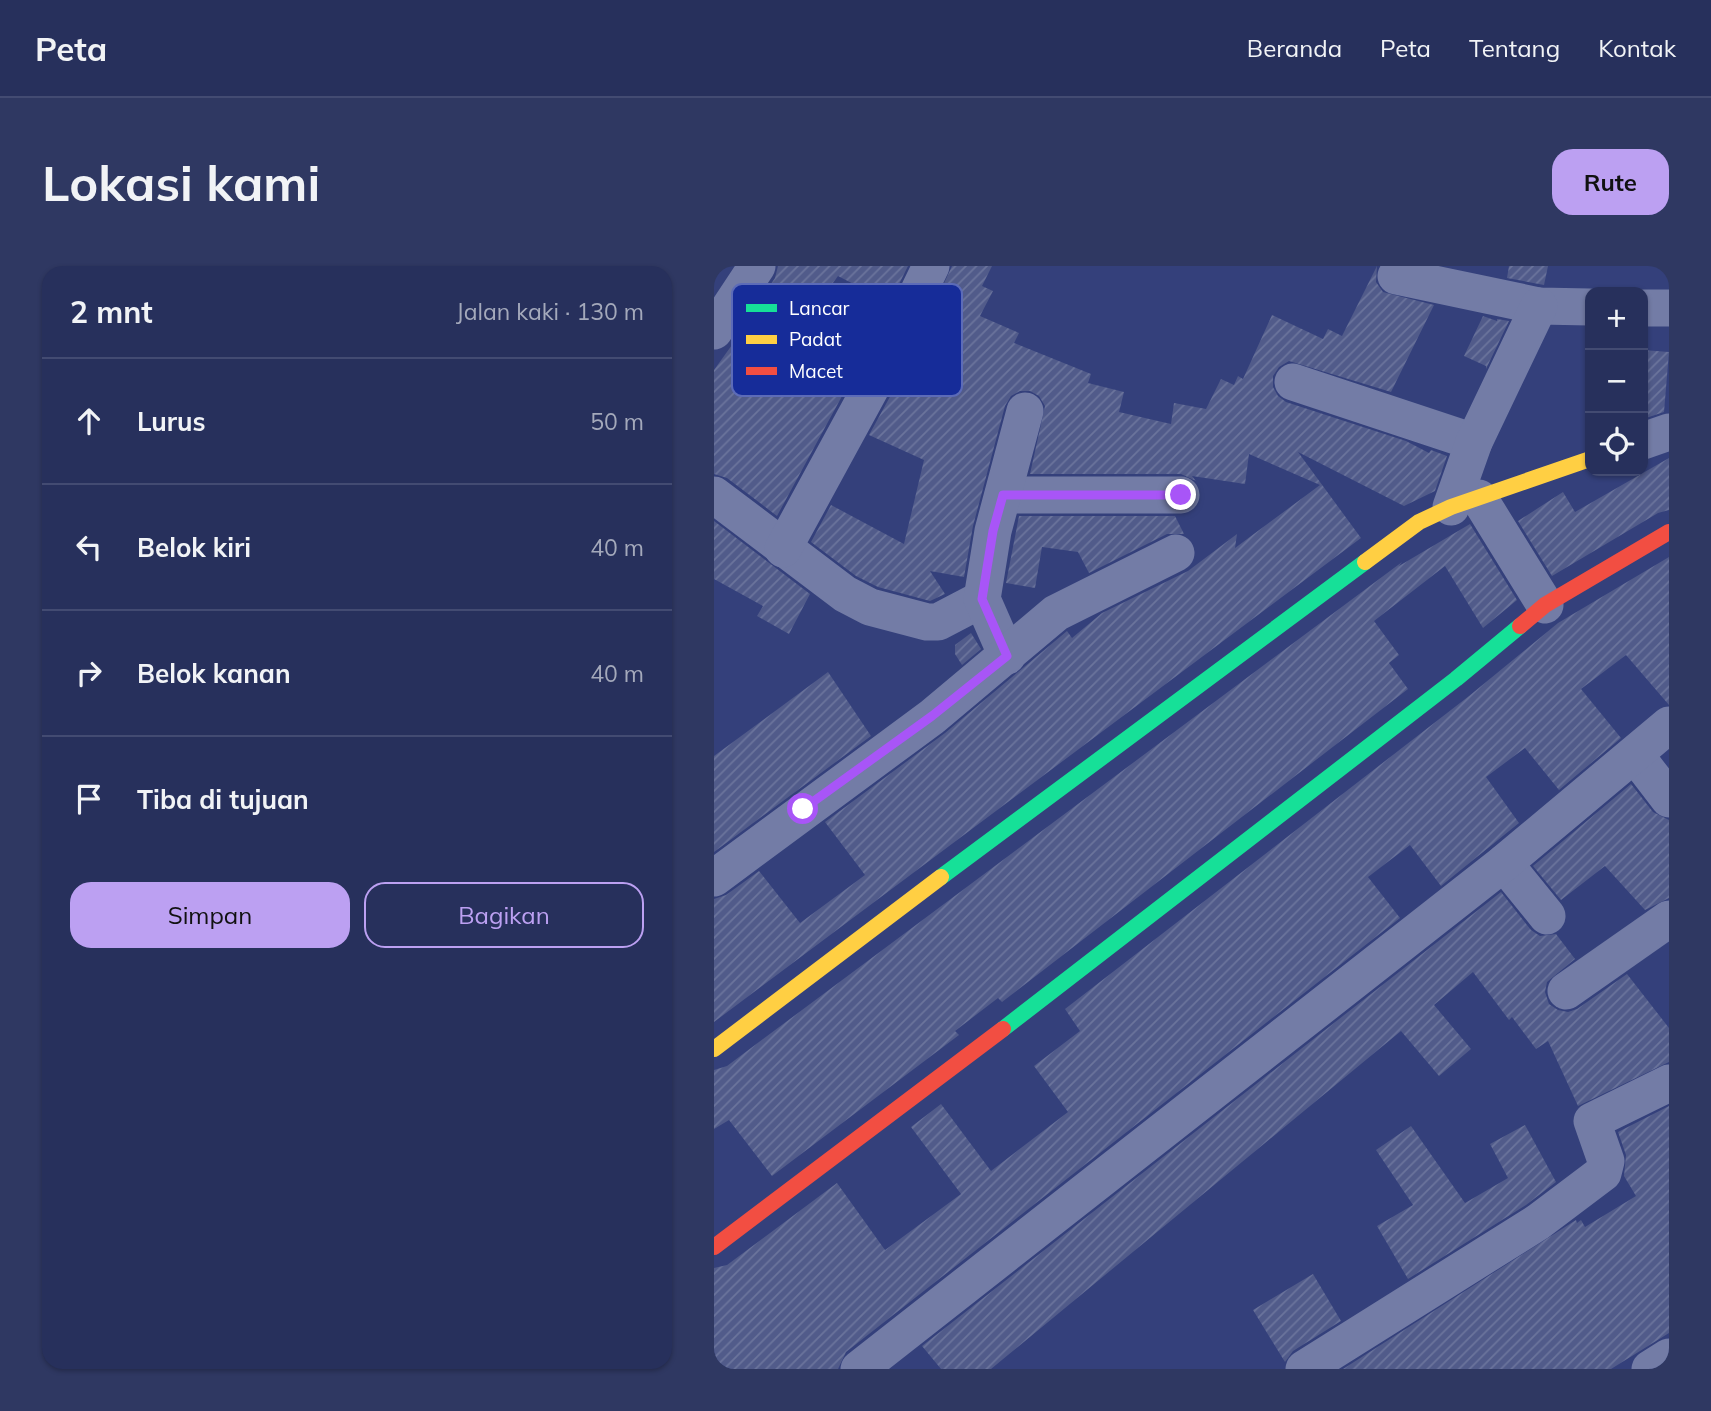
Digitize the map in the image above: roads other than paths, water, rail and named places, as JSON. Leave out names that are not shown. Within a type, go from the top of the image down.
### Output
[{"type":"street","points":[[745,284],[757,266]]},
{"type":"street","points":[[922,284],[931,266]]},
{"type":"street","points":[[1396,276],[1459,278],[1539,306],[1585,307]]},
{"type":"street","points":[[714,331],[732,304]]},
{"type":"street","points":[[1539,306],[1474,442],[1465,502],[1545,605]]},
{"type":"street","points":[[1648,308],[1669,308]]},
{"type":"street","points":[[1293,382],[1474,442]]},
{"type":"street","points":[[783,549],[866,396]]},
{"type":"street","points":[[1007,656],[982,599],[988,552],[1025,411]]},
{"type":"street","points":[[1648,439],[1669,432]]},
{"type":"street","points":[[714,1049],[1378,550],[1419,522],[1465,502],[1585,462]]},
{"type":"street","points":[[714,495],[783,549],[870,607],[928,622],[944,620],[982,599]]},
{"type":"street","points":[[1003,495],[1181,495]]},
{"type":"street","points":[[714,1247],[1335,772],[1545,605],[1669,532]]},
{"type":"street","points":[[714,878],[932,716],[1056,613],[1176,553]]},
{"type":"street","points":[[859,1369],[1504,863],[1636,756],[1669,725]]},
{"type":"street","points":[[1636,756],[1669,799]]},
{"type":"street","points":[[1504,863],[1547,916]]},
{"type":"street","points":[[1566,991],[1669,919]]},
{"type":"street","points":[[1304,1369],[1538,1222],[1602,1173],[1606,1161],[1592,1121],[1669,1083]]},
{"type":"street","points":[[1650,1369],[1669,1357]]}]
